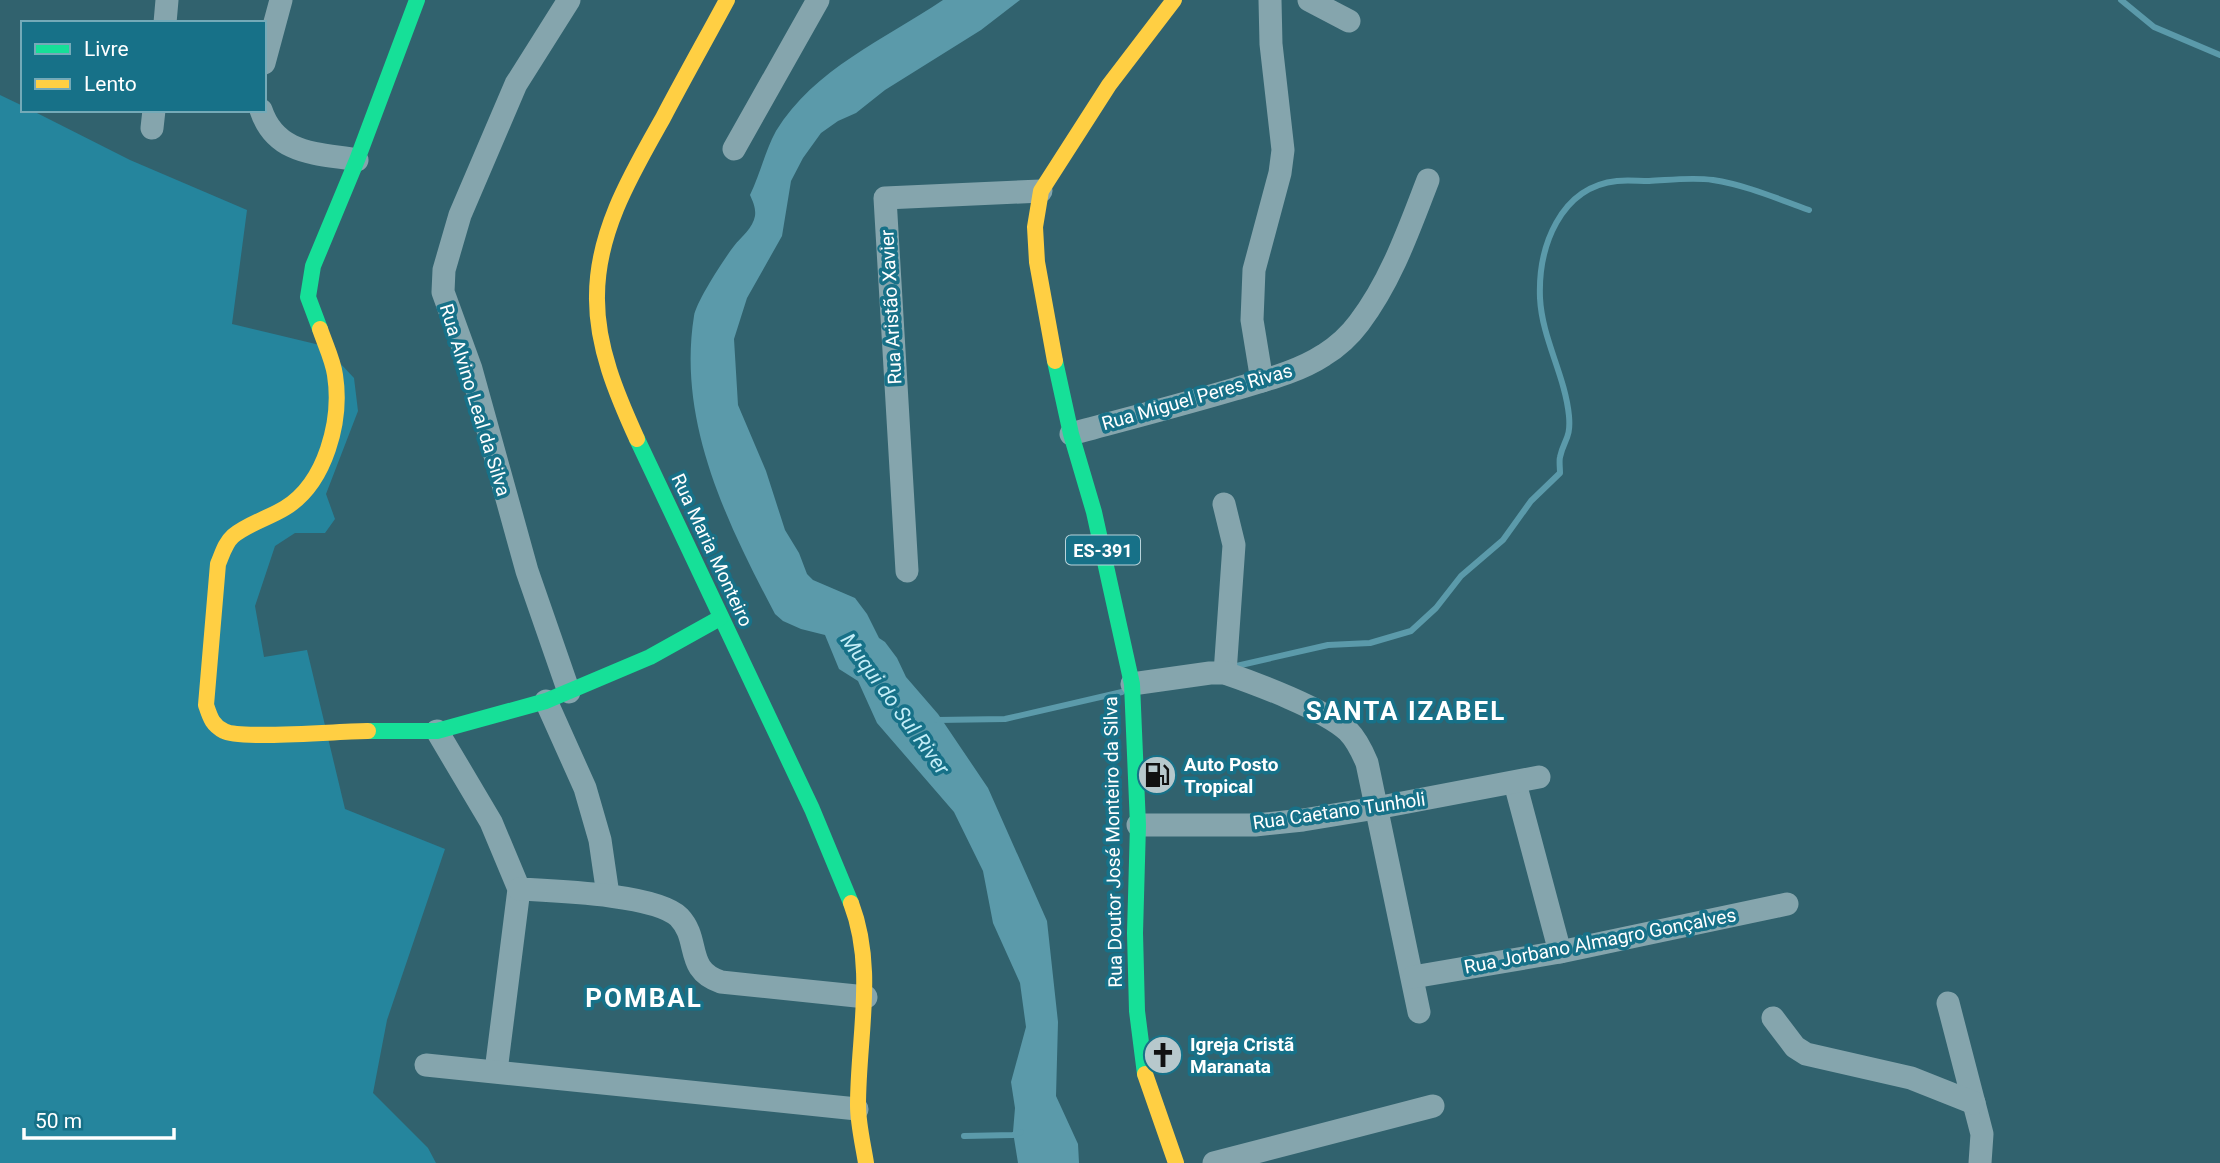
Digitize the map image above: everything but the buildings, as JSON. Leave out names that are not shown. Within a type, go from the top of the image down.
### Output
[{"type":"street","points":[[165,21],[167,0]]},
{"type":"street","points":[[266,56],[281,0]]},
{"type":"street","points":[[417,0],[357,160],[313,266],[308,298],[335,373],[337,406],[332,441],[311,484],[288,507],[233,536],[225,547],[218,564],[206,705],[211,722],[226,733],[437,731],[546,701],[569,692],[650,657],[720,618]]},
{"type":"street","name":"Rua Alvino Leal da Silva","points":[[569,0],[516,84],[460,215],[444,270],[443,292],[471,369],[527,571],[569,692]]},
{"type":"street","name":"Rua Maria Monteiro","points":[[727,0],[635,170],[610,225],[599,263],[596,295],[599,324],[609,367],[625,412],[720,618],[823,831],[853,910],[864,949],[866,997],[859,1119],[866,1163]]},
{"type":"street","points":[[734,149],[818,0]]},
{"type":"street","name":"Rua Doutor José Monteiro da Silva","points":[[1174,0],[1110,85],[1041,191],[1035,227],[1037,262],[1046,320],[1071,433],[1094,512],[1132,684],[1138,825],[1135,933],[1137,1011],[1143,1066],[1176,1163]]},
{"type":"street","points":[[1262,381],[1252,320],[1255,270],[1280,173],[1283,149],[1271,44],[1270,0]]},
{"type":"street","points":[[1309,0],[1349,21]]},
{"type":"street","points":[[262,112],[272,134],[299,151],[357,160]]},
{"type":"street","name":"Rua Miguel Peres Rivas","points":[[1071,433],[1281,376],[1324,356],[1344,341],[1359,324],[1394,263],[1428,180]]},
{"type":"street","name":"Rua Aristão Xavier","points":[[907,571],[885,198],[1041,191]]},
{"type":"street","points":[[1224,504],[1234,545],[1225,673]]},
{"type":"street","points":[[1132,684],[1225,673],[1328,717],[1347,730],[1358,743],[1367,763],[1419,1012]]},
{"type":"street","points":[[546,701],[585,788],[600,840],[608,895]]},
{"type":"street","points":[[437,731],[491,822],[519,889],[496,1071]]},
{"type":"street","name":"Rua Caetano Tunholi","points":[[1138,825],[1255,825],[1376,808],[1539,777]]},
{"type":"street","points":[[1515,783],[1560,952]]},
{"type":"street","points":[[519,889],[608,895],[671,911],[682,920],[700,969],[707,978],[721,982],[866,997]]},
{"type":"street","name":"Rua Jorbano Almagro Gonçalves","points":[[1413,977],[1560,952],[1787,904]]},
{"type":"street","points":[[1948,1003],[1982,1134],[1980,1163]]},
{"type":"street","points":[[1773,1018],[1795,1047],[1806,1054],[1911,1078],[1974,1103]]},
{"type":"street","points":[[426,1065],[496,1071],[859,1119]]},
{"type":"street","points":[[1214,1163],[1433,1106]]},
{"type":"shaded area","points":[[0,95],[21,105],[21,112],[35,112],[130,160],[247,210],[232,324],[324,346],[354,378],[358,411],[326,494],[335,519],[325,533],[295,533],[275,546],[255,606],[264,657],[307,650],[345,809],[445,849],[387,1020],[373,1093],[428,1148],[436,1163],[0,1163]]},
{"type":"water","name":"Muqui do Sul River","points":[[943,0],[1020,0],[981,30],[885,90],[856,113],[821,133],[803,158],[791,181],[782,236],[747,298],[734,339],[738,405],[766,471],[785,530],[799,553],[807,574],[813,580],[855,598],[879,638],[897,658],[906,677],[938,714],[988,788],[1047,921],[1058,1022],[1056,1096],[1078,1144],[1079,1163],[1018,1163],[1013,1132],[1015,1108],[1011,1082],[1026,1027],[1020,983],[993,923],[983,871],[954,812],[877,723],[858,681],[839,669],[825,635],[801,629],[775,614],[740,544],[710,471],[693,394],[691,356],[694,316],[717,270],[754,220],[755,210],[750,195],[776,131],[792,109],[830,73]]},
{"type":"waterway","points":[[2121,0],[2154,27],[2220,55]]},
{"type":"waterway","points":[[1232,667],[1328,645],[1370,643],[1411,631],[1436,608],[1461,576],[1503,540],[1531,501],[1560,473],[1560,459],[1568,434],[1569,416],[1563,386],[1545,328],[1540,279],[1548,240],[1556,223],[1567,207],[1581,195],[1597,186],[1617,181],[1705,179],[1750,189],[1809,210]]},
{"type":"waterway","points":[[937,720],[1005,719],[1122,692]]},
{"type":"waterway","points":[[964,1136],[1013,1135],[1021,1132]]},
{"type":"traffic: fast","points":[[320,329],[308,297],[313,266],[357,160],[417,0]]},
{"type":"traffic: fast","points":[[1055,361],[1071,434],[1094,512],[1132,684],[1138,825],[1135,933],[1137,1011],[1145,1074]]},
{"type":"traffic: fast","points":[[637,439],[812,809],[851,903]]},
{"type":"traffic: fast","points":[[368,731],[437,731],[546,701],[650,657],[720,618]]},
{"type":"traffic: slow","points":[[637,439],[615,388],[600,333],[597,296],[603,248],[628,181],[727,0]]},
{"type":"traffic: slow","points":[[1055,361],[1037,262],[1035,227],[1041,191],[1109,85],[1174,0]]},
{"type":"traffic: slow","points":[[320,329],[333,364],[337,393],[328,449],[321,467],[299,497],[285,508],[239,532],[230,539],[224,549],[218,564],[206,705],[214,723],[224,731],[234,734],[368,731]]},
{"type":"traffic: slow","points":[[851,903],[863,952],[864,1003],[858,1105],[866,1163]]},
{"type":"traffic: slow","points":[[1145,1074],[1176,1163]]},
{"type":"place","name":"Auto Posto Tropical","points":[[1157,775]]},
{"type":"place","name":"Igreja Cristã Maranata","points":[[1163,1055]]},
{"type":"district","name":"SANTA IZABEL","points":[[1406,711]]},
{"type":"district","name":"POMBAL","points":[[644,998]]}]
